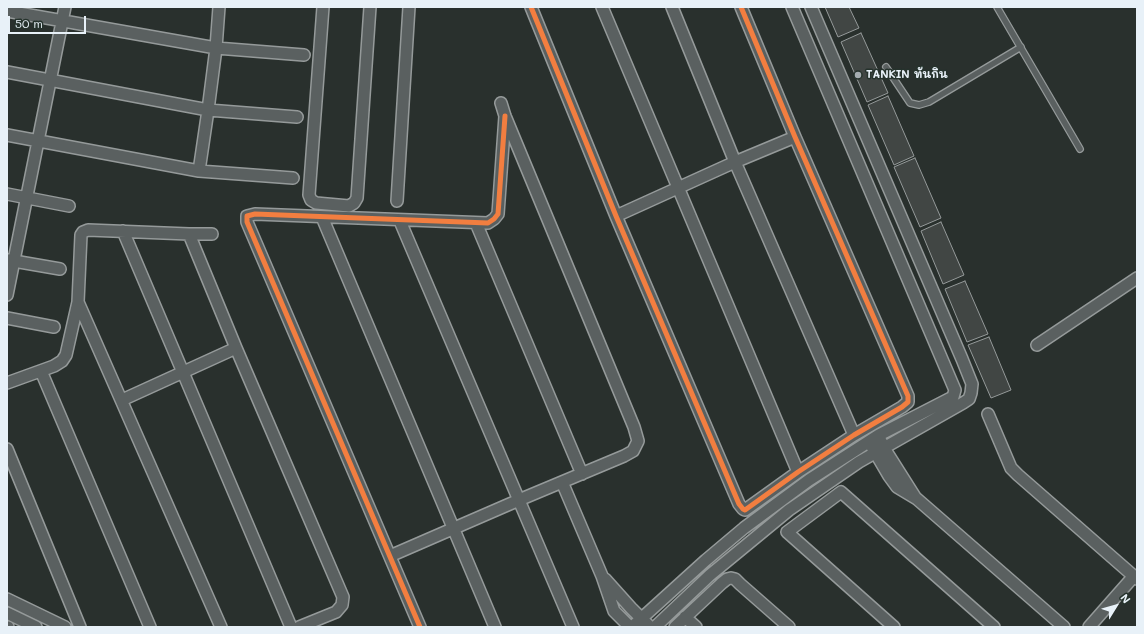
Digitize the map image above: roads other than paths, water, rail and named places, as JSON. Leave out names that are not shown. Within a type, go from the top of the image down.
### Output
[{"type":"street","points":[[7,295],[10,260],[27,197],[65,7]]},
{"type":"street","points":[[199,171],[216,48],[219,7]]},
{"type":"street","points":[[323,7],[309,195],[311,200],[316,203],[349,206],[354,203],[357,198],[370,7]]},
{"type":"street","points":[[397,201],[409,7]]},
{"type":"street","points":[[531,7],[616,216],[739,504],[746,510],[798,472],[854,435],[902,407],[908,402],[908,396],[795,136],[741,7]]},
{"type":"street","points":[[602,7],[798,472]]},
{"type":"street","points":[[672,7],[735,162],[854,435]]},
{"type":"street","points":[[562,482],[602,576],[614,611],[631,627],[744,528],[809,480],[879,435],[953,397],[955,390],[953,384],[792,7]]},
{"type":"street","points":[[655,627],[710,576],[795,505],[880,450],[963,403],[969,399],[971,393],[972,384],[962,359],[811,7]]},
{"type":"street","points":[[7,11],[62,22],[216,48],[304,55]]},
{"type":"street","points":[[800,26],[816,18]]},
{"type":"street","points":[[7,72],[208,110],[297,117]]},
{"type":"street","points":[[390,556],[624,456],[633,450],[638,441],[634,427],[505,116],[501,103]]},
{"type":"street","points":[[420,627],[247,222],[248,216],[255,214],[488,224],[494,220],[498,214],[505,116]]},
{"type":"street","points":[[7,135],[199,171],[293,178]]},
{"type":"street","points":[[616,216],[795,136]]},
{"type":"street","points":[[7,194],[69,206]]},
{"type":"street","points":[[879,212],[896,204]]},
{"type":"street","points":[[322,217],[495,627]]},
{"type":"street","points":[[400,221],[573,627]]},
{"type":"street","points":[[476,223],[582,474]]},
{"type":"street","points":[[7,383],[54,366],[62,361],[66,355],[78,302],[81,235],[83,232],[88,230],[212,234]]},
{"type":"street","points":[[122,231],[290,627]]},
{"type":"street","points":[[189,234],[236,348],[343,597],[342,605],[336,612],[299,627]]},
{"type":"street","points":[[10,260],[60,269]]},
{"type":"street","points":[[1037,345],[1137,278]]},
{"type":"street","points":[[78,302],[221,627]]},
{"type":"street","points":[[7,318],[54,327]]},
{"type":"street","points":[[122,400],[236,348]]},
{"type":"street","points":[[41,371],[150,627]]},
{"type":"street","points":[[953,384],[972,384]]},
{"type":"street","points":[[988,414],[1011,468],[1135,577],[1089,627]]},
{"type":"street","points":[[879,435],[880,450]]},
{"type":"street","points":[[868,442],[880,450],[917,499],[1064,627]]},
{"type":"street","points":[[7,449],[80,627]]},
{"type":"street","points":[[894,627],[787,532],[841,492],[994,627]]},
{"type":"street","points":[[744,528],[754,539]]},
{"type":"street","points":[[602,576],[650,627]]},
{"type":"street","points":[[675,627],[722,583],[731,578],[735,579],[789,627]]},
{"type":"street","points":[[7,599],[65,627]]},
{"type":"street","points":[[7,613],[36,627]]},
{"type":"street","points":[[685,617],[696,627]]},
{"type":"lane","points":[[997,7],[1080,150]]},
{"type":"lane","points":[[886,66],[910,103],[919,105],[929,102],[1021,47]]},
{"type":"place","name":"TANKIN ทันกิน","points":[[858,75]]}]
